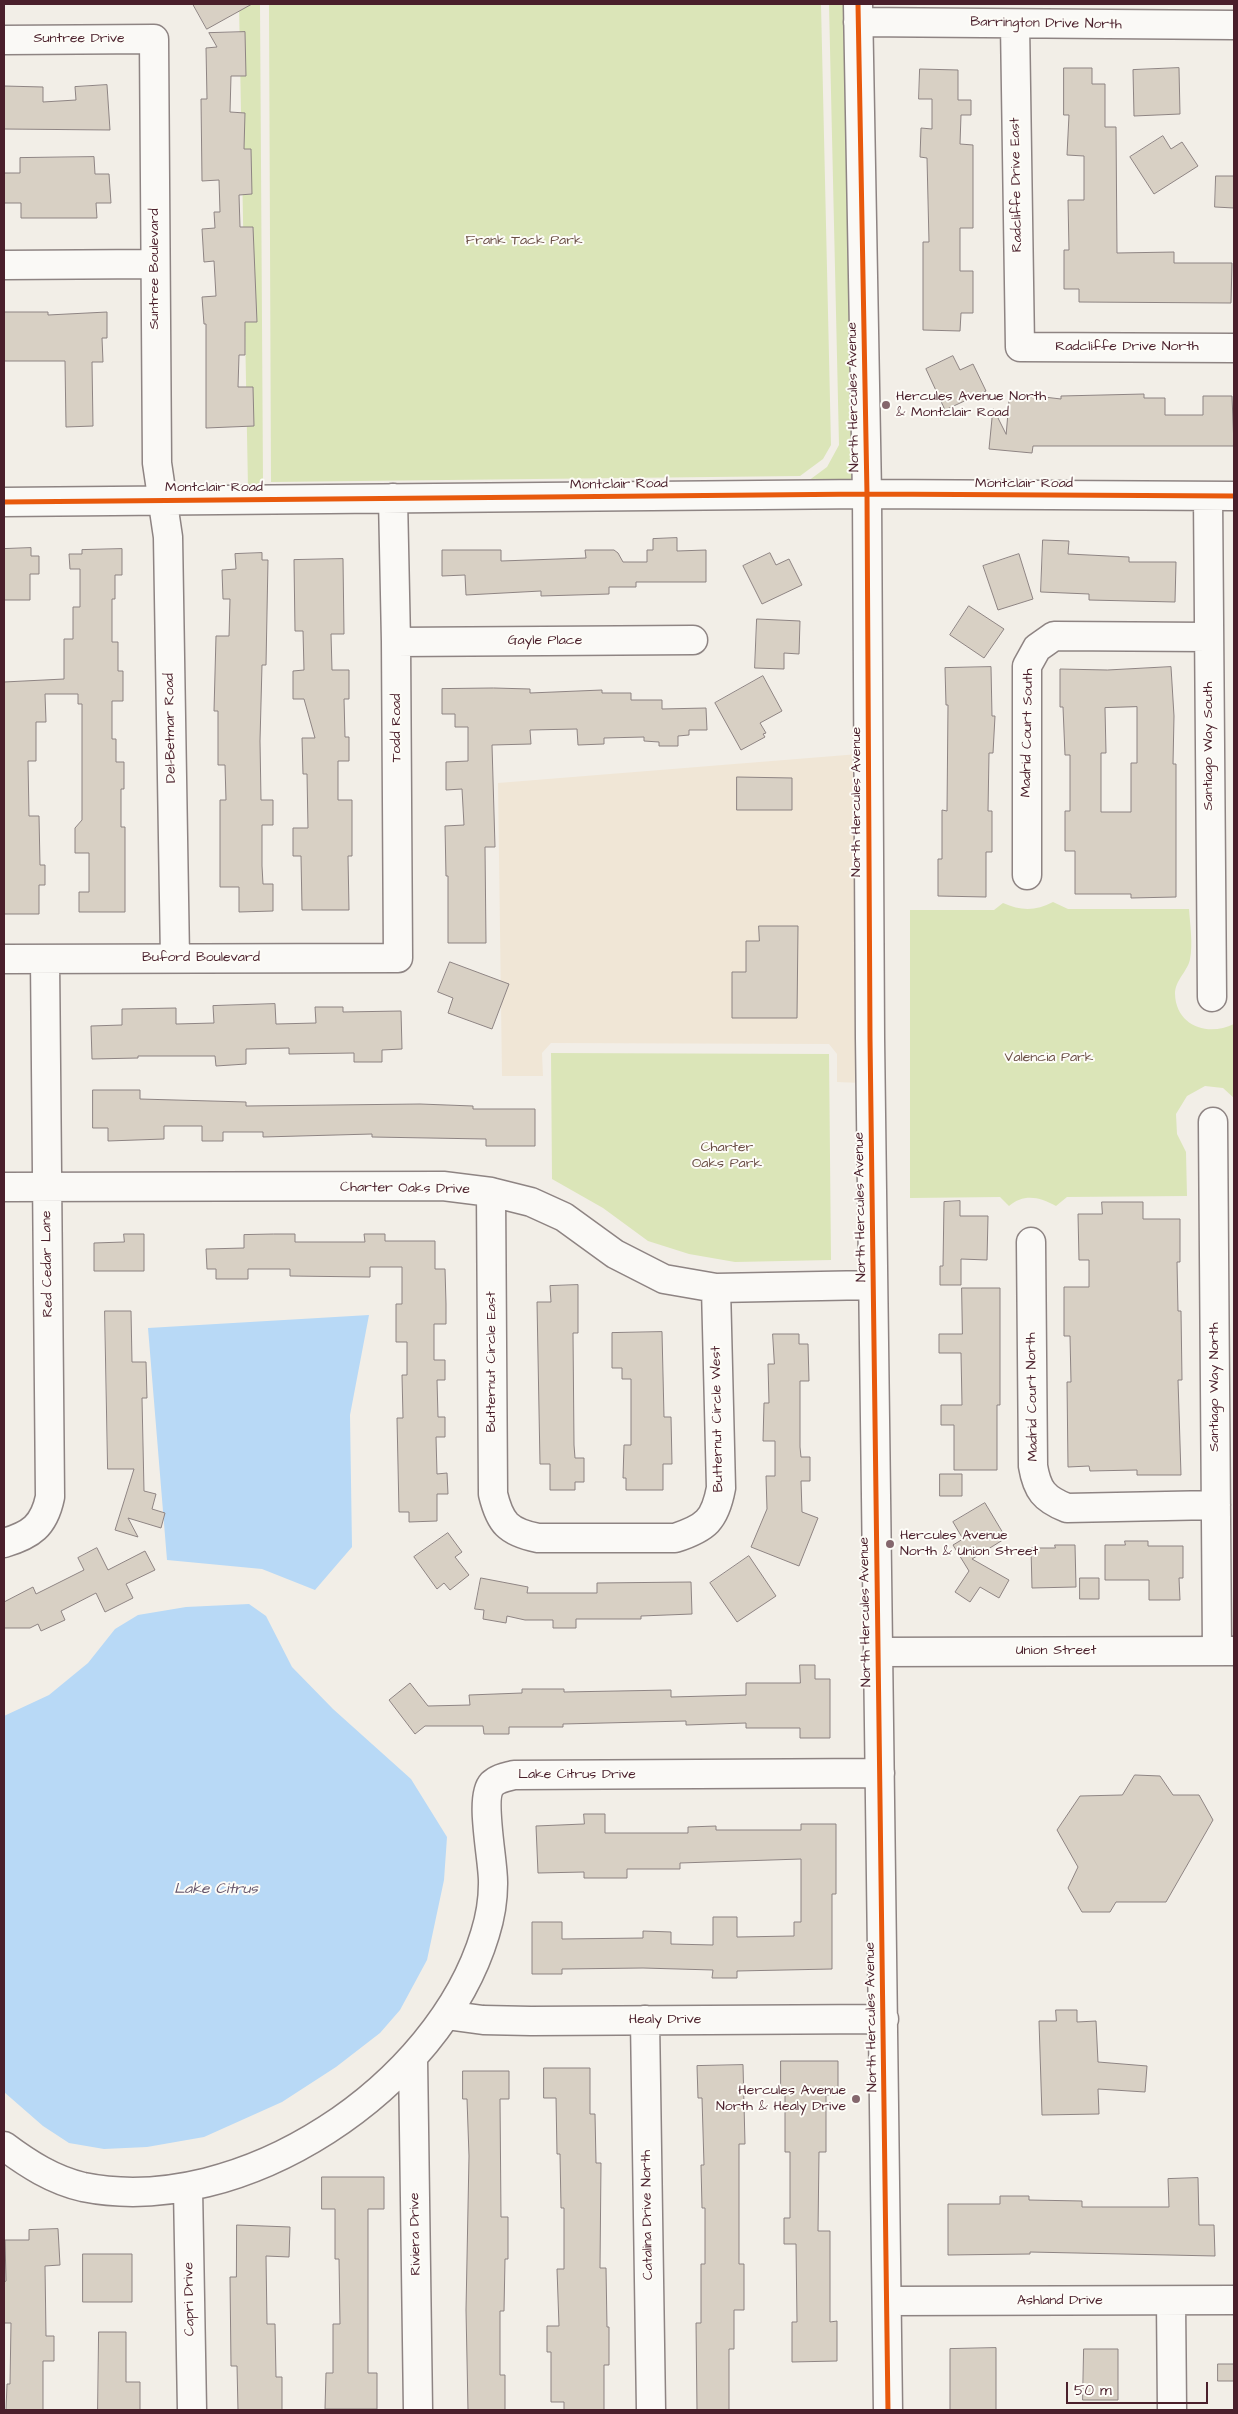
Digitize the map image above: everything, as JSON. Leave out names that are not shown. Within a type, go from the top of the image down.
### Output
[{"type":"street","name":"Barrington Drive North","points":[[858,13],[1015,24],[1234,25]]},
{"type":"street","name":"North Hercules Avenue","points":[[858,13],[867,494],[873,1286],[888,2410]]},
{"type":"street","name":"Radcliffe Drive East","points":[[1015,24],[1020,347]]},
{"type":"street","name":"Suntree Drive","points":[[4,40],[154,39]]},
{"type":"street","name":"Suntree Boulevard","points":[[154,39],[157,463],[163,499]]},
{"type":"street","points":[[4,265],[155,264]]},
{"type":"street","name":"Radcliffe Drive North","points":[[1020,347],[1234,348]]},
{"type":"street","name":"Montclair Road","points":[[4,502],[163,499],[867,494],[1221,496]]},
{"type":"street","name":"Santiago Way South","points":[[1212,996],[1208,637],[1221,496]]},
{"type":"street","name":"Todd Road","points":[[393,498],[398,958]]},
{"type":"street","name":"Del-Betmar Road","points":[[163,499],[168,537],[175,958]]},
{"type":"street","name":"Madrid Court South","points":[[1027,875],[1027,666],[1037,648],[1054,636],[1208,637]]},
{"type":"street","name":"Gayle Place","points":[[396,642],[693,640]]},
{"type":"street","name":"Buford Boulevard","points":[[4,959],[398,958]]},
{"type":"street","name":"Red Cedar Lane","points":[[4,1543],[22,1537],[38,1526],[47,1513],[50,1497],[45,959]]},
{"type":"street","name":"Santiago Way North","points":[[1213,1122],[1216,1505],[1225,1651]]},
{"type":"street","name":"Charter Oaks Drive","points":[[4,1188],[443,1186],[490,1192],[531,1202],[564,1217],[615,1254],[664,1280],[716,1288],[873,1286]]},
{"type":"street","name":"Butternut Circle East","points":[[490,1192],[493,1494],[497,1513],[508,1528]]},
{"type":"street","name":"Madrid Court North","points":[[1031,1242],[1033,1466],[1041,1492],[1052,1502],[1067,1508],[1216,1505]]},
{"type":"street","name":"Butternut Circle West","points":[[508,1528],[522,1535],[538,1538],[674,1538],[694,1532],[709,1521],[718,1507],[721,1488],[716,1288]]},
{"type":"street","name":"Union Street","points":[[878,1652],[1225,1651]]},
{"type":"street","name":"Lake Citrus Drive","points":[[4,2146],[27,2163],[53,2177],[82,2186],[119,2191],[188,2188],[258,2164],[299,2146],[345,2117],[373,2095],[413,2058],[446,2015],[476,1959],[485,1934],[493,1884],[486,1810],[491,1784],[502,1778],[514,1775],[880,1773]]},
{"type":"street","name":"Healy Drive","points":[[446,2015],[483,2020],[884,2019]]},
{"type":"street","name":"Catalina Drive North","points":[[645,2020],[651,2410]]},
{"type":"street","name":"Riviera Drive","points":[[413,2058],[418,2410]]},
{"type":"street","name":"Capri Drive","points":[[188,2188],[192,2410]]},
{"type":"street","name":"Ashland Drive","points":[[887,2301],[1234,2300]]},
{"type":"street","points":[[1171,2301],[1172,2410]]},
{"type":"shaded area","points":[[859,754],[861,1083],[837,1082],[837,1054],[829,1044],[551,1043],[542,1053],[543,1076],[502,1076],[498,783]]},
{"type":"green space","points":[[239,4],[260,4],[263,482],[268,487],[248,488]]},
{"type":"green space","name":"Frank Tack Park","points":[[269,4],[821,4],[831,445],[823,459],[800,476],[271,482]]},
{"type":"green space","points":[[829,4],[848,4],[857,483],[804,484],[827,467],[839,445]]},
{"type":"green space","name":"Valencia Park","points":[[1053,902],[1068,909],[1189,909],[1191,953],[1187,968],[1179,980],[1176,989],[1177,1005],[1187,1021],[1204,1029],[1224,1028],[1234,1024],[1234,1098],[1223,1088],[1205,1086],[1187,1096],[1176,1114],[1177,1134],[1186,1152],[1187,1196],[1067,1197],[1056,1206],[1044,1200],[1032,1198],[1020,1199],[1009,1206],[1000,1197],[910,1198],[910,910],[994,910],[1003,903],[1028,909],[1041,907]]},
{"type":"green space","name":"Charter Oaks Park","points":[[551,1053],[829,1054],[831,1260],[735,1262],[689,1254],[648,1241],[603,1208],[552,1179]]},
{"type":"water","points":[[369,1315],[350,1415],[352,1547],[315,1590],[262,1569],[167,1560],[148,1328]]},
{"type":"water","name":"Lake Citrus","points":[[249,1604],[266,1616],[292,1667],[333,1709],[411,1779],[447,1837],[444,1880],[427,1960],[400,2010],[380,2033],[336,2067],[282,2102],[204,2137],[147,2147],[104,2149],[69,2143],[43,2126],[4,2092],[4,1716],[49,1695],[88,1663],[115,1629],[138,1615],[186,1607]]},
{"type":"building","points":[[193,4],[252,4],[207,29]]},
{"type":"building","points":[[245,32],[246,76],[231,76],[230,112],[245,113],[244,149],[251,149],[252,194],[239,195],[240,227],[253,227],[257,322],[245,322],[245,355],[239,355],[238,387],[253,387],[254,426],[206,428],[206,324],[204,324],[202,297],[216,296],[214,261],[204,262],[202,229],[215,228],[214,212],[220,212],[219,180],[202,181],[201,99],[207,99],[206,48],[217,47],[209,33]]},
{"type":"building","points":[[1064,68],[1092,68],[1092,84],[1105,84],[1105,127],[1116,127],[1117,253],[1174,252],[1174,263],[1232,263],[1231,303],[1079,302],[1079,289],[1064,289],[1064,250],[1069,250],[1068,200],[1084,200],[1084,156],[1067,155],[1069,115],[1064,115]]},
{"type":"building","points":[[1179,68],[1180,114],[1134,116],[1133,70]]},
{"type":"building","points":[[920,69],[958,70],[958,100],[971,100],[971,115],[961,115],[960,144],[973,145],[973,228],[960,228],[960,271],[973,271],[973,313],[961,313],[960,331],[923,330],[923,242],[929,242],[927,158],[920,157],[921,128],[932,129],[932,99],[919,99]]},
{"type":"building","points":[[107,85],[110,130],[4,129],[4,86],[43,87],[43,102],[76,100],[75,87]]},
{"type":"building","points":[[1163,136],[1171,149],[1182,142],[1198,166],[1154,194],[1130,157]]},
{"type":"building","points":[[94,157],[95,174],[109,174],[111,203],[96,203],[97,218],[21,218],[21,203],[4,203],[4,173],[20,173],[20,158]]},
{"type":"building","points":[[1216,176],[1234,176],[1234,208],[1215,207]]},
{"type":"building","points":[[4,312],[48,312],[48,315],[107,312],[107,338],[102,338],[103,362],[92,362],[93,426],[66,427],[65,361],[4,361]]},
{"type":"building","points":[[953,356],[960,370],[973,364],[986,391],[945,410],[926,369]]},
{"type":"building","points":[[1010,393],[1061,399],[1061,396],[1144,394],[1144,398],[1165,398],[1165,415],[1203,415],[1203,396],[1232,396],[1234,446],[1033,446],[1032,453],[989,449],[993,408],[1006,434]]},
{"type":"building","points":[[677,538],[677,551],[706,550],[706,582],[636,582],[636,587],[609,587],[609,594],[541,596],[541,591],[466,595],[465,575],[442,576],[442,550],[501,550],[501,561],[586,558],[585,550],[614,550],[623,562],[647,562],[647,550],[653,550],[653,539]]},
{"type":"building","points":[[1043,540],[1069,541],[1068,554],[1129,557],[1129,562],[1176,562],[1175,602],[1089,600],[1089,594],[1041,592]]},
{"type":"building","points":[[31,548],[31,556],[39,556],[39,574],[30,574],[30,600],[4,600],[4,549]]},
{"type":"building","points":[[122,549],[122,575],[115,575],[115,599],[112,599],[112,642],[118,642],[118,671],[123,671],[123,701],[112,701],[112,739],[116,739],[116,762],[124,762],[124,789],[121,789],[121,827],[125,827],[125,912],[79,912],[79,892],[89,892],[89,853],[75,853],[75,828],[82,820],[82,704],[78,704],[78,694],[45,694],[46,722],[36,722],[36,761],[28,761],[29,816],[39,816],[40,865],[45,865],[45,885],[39,885],[39,914],[4,914],[4,682],[64,679],[64,639],[73,639],[73,607],[80,607],[80,569],[70,569],[69,554],[82,554],[82,550]]},
{"type":"building","points":[[262,553],[262,560],[268,560],[266,665],[262,665],[261,800],[273,800],[273,825],[262,825],[262,866],[263,884],[273,884],[273,911],[239,912],[239,887],[220,887],[220,800],[226,800],[225,765],[218,765],[218,711],[214,711],[216,636],[229,636],[230,599],[223,599],[222,570],[236,569],[235,554]]},
{"type":"building","points":[[770,553],[776,565],[789,559],[802,585],[762,604],[743,566]]},
{"type":"building","points":[[1019,554],[1033,599],[998,610],[983,566]]},
{"type":"building","points":[[343,559],[344,634],[331,634],[332,670],[349,670],[349,699],[344,699],[345,737],[349,737],[349,761],[338,761],[338,800],[352,800],[352,856],[348,856],[349,910],[302,910],[301,856],[293,856],[293,828],[308,828],[307,774],[303,774],[302,738],[315,738],[304,699],[293,699],[293,671],[304,670],[303,631],[295,631],[294,560]]},
{"type":"building","points":[[969,606],[1004,629],[984,658],[950,635]]},
{"type":"building","points":[[757,619],[800,621],[799,654],[784,653],[784,669],[755,668]]},
{"type":"building","points":[[991,667],[992,716],[995,716],[993,753],[989,753],[988,811],[992,811],[992,852],[986,852],[986,897],[938,896],[938,859],[942,859],[942,810],[947,811],[948,705],[946,705],[945,668]]},
{"type":"building","points":[[1171,667],[1174,716],[1173,764],[1176,764],[1176,897],[1131,898],[1131,894],[1075,894],[1075,851],[1065,851],[1065,811],[1070,811],[1070,755],[1065,755],[1063,707],[1060,707],[1060,669],[1107,670]],"holes":[[[1137,707],[1137,763],[1131,763],[1131,812],[1101,812],[1101,753],[1106,753],[1105,708]]]},
{"type":"building","points":[[763,676],[782,711],[760,723],[766,733],[763,734],[765,737],[741,750],[715,703]]},
{"type":"building","points":[[442,689],[530,689],[530,693],[602,690],[602,693],[631,693],[631,700],[662,700],[662,709],[706,708],[707,730],[689,730],[689,735],[678,736],[678,746],[659,746],[659,742],[644,741],[644,737],[604,738],[604,744],[578,745],[577,729],[530,730],[531,744],[492,745],[495,847],[485,847],[486,943],[448,943],[448,876],[446,876],[445,826],[464,825],[462,789],[446,790],[446,762],[468,761],[468,727],[455,727],[455,714],[442,714]]},
{"type":"building","points":[[737,777],[792,778],[792,810],[737,810]]},
{"type":"building","points":[[759,926],[798,926],[797,1018],[732,1018],[732,972],[746,972],[746,941],[759,941]]},
{"type":"building","points":[[450,962],[509,984],[492,1029],[448,1013],[453,998],[438,992]]},
{"type":"building","points":[[275,1004],[276,1024],[316,1023],[315,1007],[343,1007],[343,1012],[401,1011],[402,1049],[382,1050],[382,1062],[354,1062],[354,1053],[289,1054],[289,1048],[246,1049],[246,1064],[216,1066],[215,1056],[138,1056],[138,1058],[92,1059],[91,1026],[122,1025],[122,1009],[176,1008],[176,1024],[214,1023],[213,1006]]},
{"type":"building","points":[[93,1090],[140,1090],[140,1099],[246,1102],[246,1106],[420,1104],[473,1106],[473,1109],[535,1109],[535,1146],[486,1146],[486,1139],[372,1137],[372,1134],[263,1137],[263,1132],[223,1132],[223,1141],[202,1141],[202,1126],[164,1126],[164,1139],[108,1141],[108,1128],[93,1128]]},
{"type":"building","points":[[960,1201],[960,1216],[988,1216],[987,1260],[961,1259],[961,1285],[940,1285],[940,1266],[943,1266],[944,1202]]},
{"type":"building","points":[[1102,1202],[1143,1202],[1143,1219],[1180,1219],[1180,1262],[1177,1262],[1178,1311],[1181,1311],[1182,1380],[1178,1380],[1181,1475],[1137,1475],[1137,1470],[1090,1471],[1089,1466],[1068,1467],[1067,1382],[1071,1382],[1070,1336],[1064,1336],[1064,1287],[1089,1287],[1089,1260],[1079,1260],[1078,1214],[1102,1214]]},
{"type":"building","points":[[124,1234],[144,1234],[144,1271],[94,1271],[94,1243],[124,1242]]},
{"type":"building","points":[[295,1234],[295,1242],[365,1242],[364,1234],[385,1234],[385,1241],[435,1241],[435,1269],[445,1269],[446,1304],[446,1324],[434,1324],[434,1360],[445,1360],[445,1380],[437,1380],[438,1417],[445,1417],[445,1437],[436,1437],[437,1474],[447,1473],[448,1494],[437,1494],[437,1521],[409,1522],[409,1512],[399,1512],[397,1418],[403,1418],[402,1375],[407,1375],[407,1342],[396,1342],[396,1304],[402,1304],[402,1267],[370,1267],[370,1277],[290,1276],[290,1269],[248,1269],[248,1279],[216,1279],[216,1269],[207,1269],[206,1249],[244,1248],[244,1235]]},
{"type":"building","points":[[578,1285],[578,1333],[573,1333],[574,1445],[575,1458],[584,1458],[584,1482],[575,1482],[575,1490],[550,1490],[550,1464],[540,1464],[537,1302],[551,1302],[550,1286]]},
{"type":"building","points":[[962,1288],[1000,1288],[1000,1405],[997,1405],[997,1470],[954,1470],[954,1425],[941,1425],[941,1405],[962,1405],[961,1353],[939,1353],[939,1334],[962,1334]]},
{"type":"building","points":[[105,1311],[131,1311],[132,1362],[146,1362],[147,1398],[142,1398],[144,1491],[156,1494],[152,1509],[165,1513],[161,1528],[128,1518],[138,1537],[115,1530],[134,1469],[108,1469]]},
{"type":"building","points":[[662,1332],[664,1417],[671,1417],[672,1464],[663,1464],[663,1490],[626,1490],[626,1478],[623,1478],[624,1445],[631,1445],[631,1379],[622,1379],[622,1368],[612,1368],[612,1333]]},
{"type":"building","points":[[773,1334],[799,1334],[799,1344],[808,1344],[809,1381],[800,1381],[800,1447],[801,1457],[810,1457],[810,1481],[801,1481],[802,1512],[818,1518],[799,1566],[751,1547],[767,1509],[766,1476],[775,1476],[775,1441],[763,1441],[764,1403],[769,1403],[768,1364],[774,1364]]},
{"type":"building","points":[[940,1474],[962,1474],[962,1496],[940,1496]]},
{"type":"building","points":[[985,1503],[1006,1538],[972,1559],[1009,1580],[999,1598],[980,1587],[970,1602],[955,1592],[969,1571],[953,1545],[963,1539],[953,1522]]},
{"type":"building","points":[[448,1533],[462,1552],[455,1557],[469,1575],[450,1590],[444,1583],[437,1589],[414,1557]]},
{"type":"building","points":[[1125,1541],[1148,1541],[1148,1546],[1183,1546],[1183,1578],[1179,1578],[1180,1600],[1149,1600],[1149,1580],[1105,1580],[1105,1545],[1125,1545]]},
{"type":"building","points":[[1055,1545],[1075,1545],[1076,1587],[1032,1588],[1031,1548],[1055,1548]]},
{"type":"building","points":[[97,1548],[108,1570],[145,1551],[155,1570],[126,1584],[133,1598],[105,1612],[96,1593],[61,1611],[65,1620],[41,1631],[38,1624],[30,1628],[4,1628],[4,1602],[33,1587],[36,1594],[84,1570],[78,1558]]},
{"type":"building","points":[[749,1556],[776,1596],[737,1622],[710,1583]]},
{"type":"building","points":[[481,1578],[528,1587],[527,1593],[597,1593],[597,1583],[691,1582],[692,1614],[641,1616],[641,1619],[576,1619],[576,1628],[553,1628],[553,1620],[525,1620],[507,1616],[506,1623],[483,1619],[484,1610],[475,1609]]},
{"type":"building","points":[[1080,1578],[1099,1578],[1099,1599],[1080,1599]]},
{"type":"building","points":[[800,1665],[815,1665],[815,1679],[830,1679],[830,1738],[800,1738],[800,1728],[746,1728],[746,1723],[686,1725],[686,1721],[563,1724],[563,1727],[509,1727],[509,1734],[484,1734],[483,1726],[425,1726],[415,1734],[389,1700],[410,1683],[428,1706],[470,1705],[469,1695],[522,1693],[522,1689],[564,1689],[564,1692],[671,1690],[671,1697],[746,1695],[746,1683],[800,1683]]},
{"type":"building","points":[[1135,1775],[1160,1776],[1173,1795],[1199,1795],[1213,1820],[1166,1902],[1116,1902],[1110,1912],[1082,1912],[1068,1888],[1078,1867],[1057,1830],[1080,1796],[1122,1795]]},
{"type":"building","points":[[584,1814],[605,1814],[605,1833],[688,1833],[688,1827],[716,1826],[716,1830],[801,1830],[801,1824],[836,1824],[836,1894],[832,1894],[832,1969],[737,1971],[737,1978],[712,1978],[713,1970],[643,1968],[562,1969],[562,1974],[532,1974],[532,1922],[562,1922],[562,1939],[643,1938],[643,1931],[671,1932],[671,1944],[713,1945],[713,1917],[737,1917],[737,1937],[794,1936],[794,1922],[801,1922],[801,1859],[680,1863],[680,1869],[627,1869],[627,1878],[584,1878],[584,1872],[538,1873],[536,1826],[584,1824]]},
{"type":"building","points":[[1056,2010],[1077,2010],[1077,2022],[1096,2021],[1098,2062],[1147,2066],[1145,2092],[1098,2089],[1099,2114],[1042,2115],[1039,2021],[1056,2021]]},
{"type":"building","points":[[781,2061],[838,2061],[838,2095],[826,2095],[826,2152],[819,2152],[818,2231],[830,2231],[830,2322],[837,2321],[837,2361],[792,2362],[792,2322],[797,2322],[796,2244],[784,2244],[784,2218],[790,2218],[790,2152],[785,2152],[785,2095],[781,2095]]},
{"type":"building","points":[[743,2065],[745,2144],[739,2144],[739,2264],[744,2264],[744,2310],[734,2310],[734,2349],[729,2349],[729,2410],[697,2410],[696,2323],[701,2323],[701,2264],[705,2264],[705,2208],[702,2208],[701,2165],[704,2165],[702,2098],[698,2098],[697,2066]]},
{"type":"building","points":[[544,2068],[590,2068],[590,2114],[595,2114],[596,2163],[601,2163],[600,2268],[606,2268],[607,2327],[609,2327],[609,2365],[604,2365],[604,2410],[564,2410],[564,2402],[551,2402],[551,2352],[547,2352],[547,2326],[559,2326],[557,2269],[564,2269],[564,2208],[561,2208],[560,2154],[557,2154],[556,2098],[544,2098]]},
{"type":"building","points":[[463,2071],[509,2071],[509,2099],[500,2099],[501,2217],[508,2217],[508,2259],[505,2259],[504,2311],[500,2311],[500,2375],[505,2375],[505,2410],[468,2410],[466,2310],[469,2156],[467,2099],[463,2099]]},
{"type":"building","points":[[322,2177],[384,2177],[384,2209],[368,2209],[368,2373],[377,2373],[377,2409],[325,2409],[326,2373],[333,2373],[333,2324],[340,2324],[339,2259],[335,2259],[335,2209],[322,2209]]},
{"type":"building","points":[[1198,2178],[1199,2225],[1214,2225],[1215,2256],[1030,2252],[1030,2254],[948,2255],[948,2204],[1000,2204],[1000,2196],[1029,2196],[1029,2200],[1082,2201],[1082,2207],[1169,2207],[1168,2179]]},
{"type":"building","points":[[237,2225],[290,2227],[289,2257],[266,2256],[267,2324],[275,2324],[276,2377],[282,2377],[282,2410],[238,2410],[237,2366],[231,2366],[230,2277],[236,2277]]},
{"type":"building","points":[[58,2229],[60,2265],[45,2266],[46,2336],[54,2336],[54,2361],[43,2361],[43,2410],[6,2410],[7,2384],[10,2384],[11,2323],[4,2323],[5,2240],[29,2240],[29,2230]]},
{"type":"building","points":[[83,2254],[132,2254],[132,2302],[83,2302]]},
{"type":"building","points":[[99,2332],[126,2332],[126,2382],[140,2382],[140,2410],[98,2410]]},
{"type":"building","points":[[996,2348],[996,2410],[950,2410],[950,2349]]},
{"type":"building","points":[[1084,2349],[1118,2349],[1118,2400],[1083,2400]]},
{"type":"building","points":[[1218,2364],[1234,2364],[1234,2381],[1218,2381]]},
{"type":"cycle path","points":[[858,4],[867,494],[870,1038],[888,2410]]},
{"type":"cycle path","points":[[4,502],[867,494],[1234,496]]},
{"type":"place","name":"Hercules Avenue North & Montclair Road","points":[[886,405]]},
{"type":"place","name":"Hercules Avenue North & Union Street","points":[[890,1544]]},
{"type":"place","name":"Hercules Avenue North & Healy Drive","points":[[856,2099]]}]
